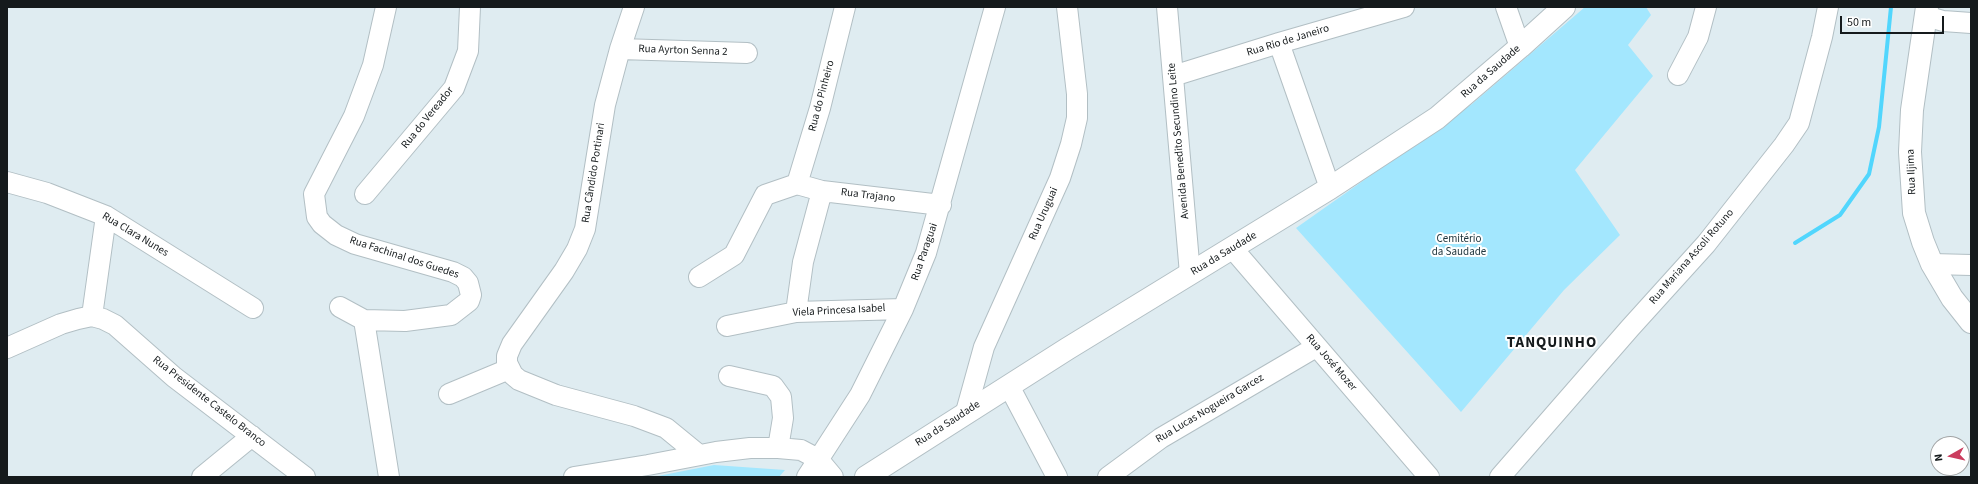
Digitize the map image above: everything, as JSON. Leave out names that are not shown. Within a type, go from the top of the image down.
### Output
[{"type":"main road","name":"Rua da Saudade","points":[[866,477],[966,412],[1330,188],[1437,118],[1564,7]]},
{"type":"main road","name":"Rua Iljima","points":[[1922,10],[1912,110],[1910,152],[1914,213],[1932,264],[1952,298],[1971,322]]},
{"type":"street","name":"Rua Fachinal dos Guedes","points":[[340,307],[364,320],[405,321],[443,317],[460,309],[469,301],[471,295],[468,283],[462,277],[453,272],[355,244],[336,235],[322,224],[317,217],[314,194],[354,116],[374,65],[386,7]]},
{"type":"street","name":"Rua do Vereador","points":[[365,194],[454,88],[468,51],[470,7]]},
{"type":"street","name":"Rua Cândido Portinari","points":[[509,369],[507,356],[512,344],[564,271],[577,249],[585,229],[605,105],[620,49],[634,7]]},
{"type":"street","name":"Rua do Pinheiro","points":[[797,184],[820,108],[845,7]]},
{"type":"street","name":"Rua Paraguai","points":[[807,477],[860,395],[904,309],[926,253],[941,205],[995,7]]},
{"type":"street","name":"Rua Uruguai","points":[[966,412],[984,346],[1060,178],[1071,144],[1077,118],[1077,94],[1067,7]]},
{"type":"street","name":"Avenida Benedito Secundino Leite","points":[[1167,7],[1190,274]]},
{"type":"street","name":"Rua Rio de Janeiro","points":[[1173,76],[1279,43],[1404,7]]},
{"type":"street","points":[[1506,7],[1520,47]]},
{"type":"street","points":[[1678,75],[1698,37],[1706,7]]},
{"type":"street","name":"Rua Mariana Ascoli Rotuno","points":[[1500,477],[1630,328],[1706,244],[1799,123],[1820,44],[1828,7]]},
{"type":"street","points":[[1922,10],[1943,21],[1971,23]]},
{"type":"street","points":[[1279,43],[1330,188]]},
{"type":"street","name":"Rua Ayrton Senna 2","points":[[620,49],[747,52]]},
{"type":"street","name":"Rua Clara Nunes","points":[[7,182],[47,193],[106,216],[253,308]]},
{"type":"street","points":[[699,276],[734,255],[765,195],[797,184]]},
{"type":"street","name":"Rua Trajano","points":[[797,184],[822,191],[941,205]]},
{"type":"street","points":[[796,312],[803,262],[822,191]]},
{"type":"street","points":[[7,348],[61,324],[92,316],[106,216]]},
{"type":"street","name":"Rua José Mozer","points":[[1233,248],[1316,347],[1429,477]]},
{"type":"street","points":[[1932,264],[1971,265]]},
{"type":"street","name":"Viela Princesa Isabel","points":[[727,326],[796,312],[904,309]]},
{"type":"street","name":"Rua Presidente Castelo Branco","points":[[92,316],[115,324],[174,377],[305,477]]},
{"type":"street","points":[[364,320],[389,477]]},
{"type":"street","name":"Rua Lucas Nogueira Garcez","points":[[1108,477],[1161,438],[1316,347]]},
{"type":"street","points":[[449,394],[509,369],[513,376],[519,380],[556,395],[634,416],[666,428],[699,455]]},
{"type":"street","points":[[729,376],[773,386],[781,397],[783,418],[778,448]]},
{"type":"street","points":[[1009,386],[1057,477]]},
{"type":"street","points":[[202,477],[252,436]]},
{"type":"street","points":[[574,477],[699,455],[750,448],[778,448],[801,450],[818,459],[833,477]]},
{"type":"green space","name":"Cemitério da Saudade","points":[[1585,7],[1646,7],[1651,15],[1628,45],[1653,76],[1575,170],[1620,235],[1564,290],[1461,412],[1296,228],[1472,104]]},
{"type":"green space","points":[[714,465],[785,470],[779,477],[653,477]]},
{"type":"waterway","points":[[1795,243],[1840,215],[1869,174],[1879,127],[1891,7]]},
{"type":"district","name":"TANQUINHO","points":[[1552,344]]}]
